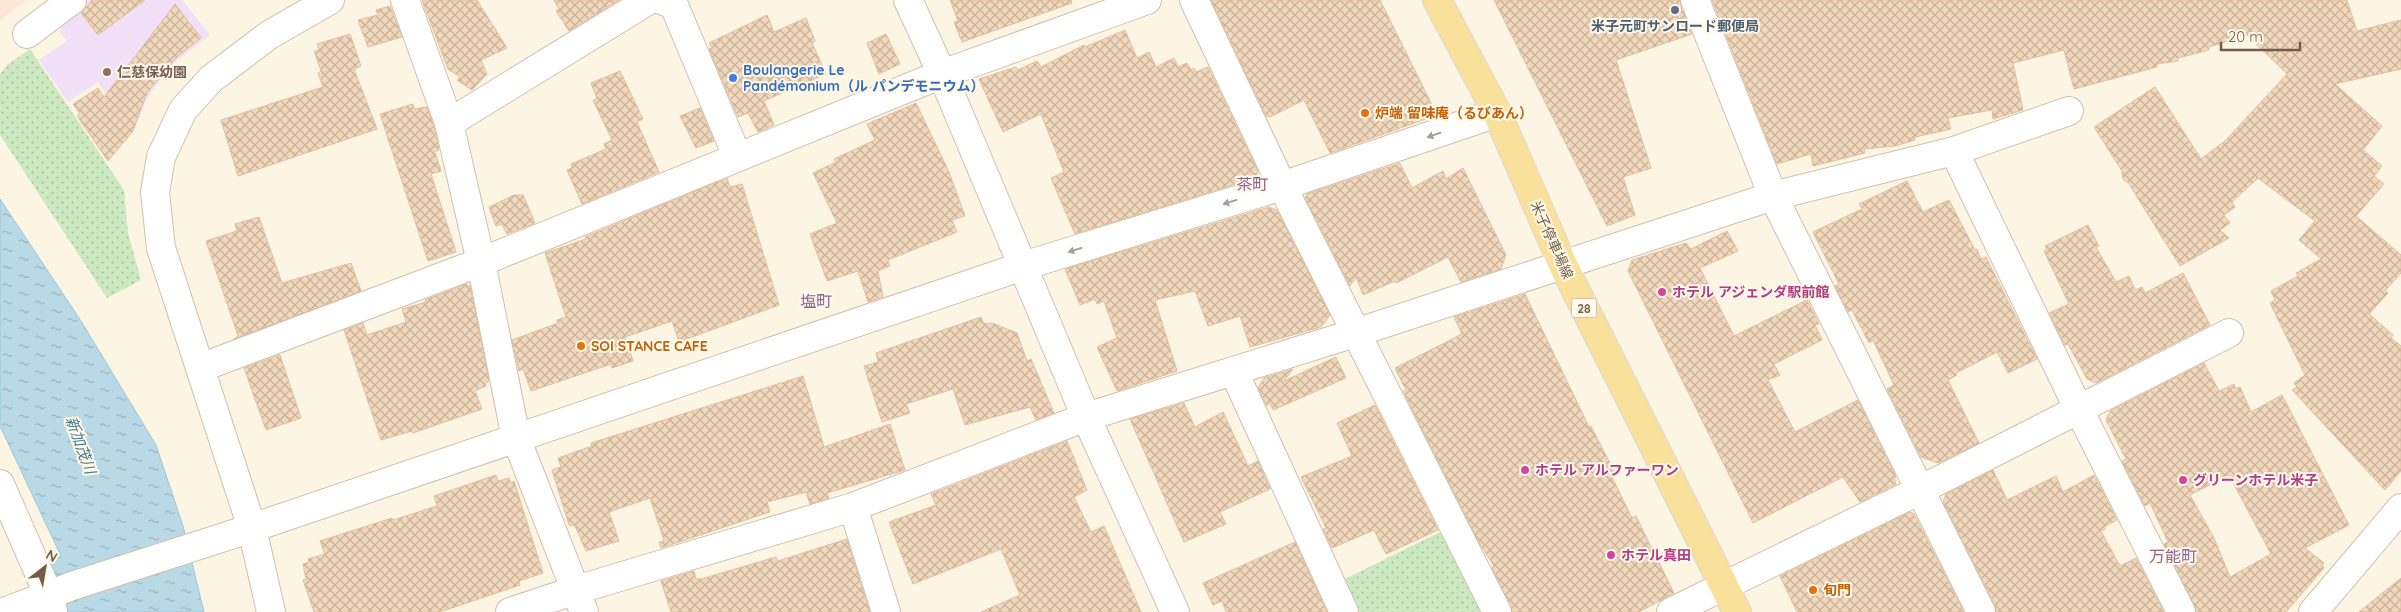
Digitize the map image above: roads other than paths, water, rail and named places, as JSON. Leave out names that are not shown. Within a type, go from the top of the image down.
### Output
[{"type":"main road","name":"米子停車場線","points":[[1437,0],[1497,114],[1563,265],[1737,612]]},
{"type":"street","points":[[28,34],[72,0]]},
{"type":"street","points":[[271,612],[252,528],[161,248],[155,192],[161,157],[183,110],[211,79],[269,35],[330,0]]},
{"type":"street","points":[[405,0],[448,123],[481,262],[516,438],[580,601]]},
{"type":"street","points":[[448,123],[649,0]]},
{"type":"street","points":[[661,0],[674,5],[737,156]]},
{"type":"street","points":[[908,0],[942,74],[1086,417],[1175,612]]},
{"type":"street","points":[[200,368],[481,262],[942,74],[1147,0]]},
{"type":"street","points":[[1194,0],[1282,186],[1497,612]]},
{"type":"street","points":[[1695,0],[1772,196],[1981,612]]},
{"type":"street","points":[[510,612],[580,601],[853,507],[1086,417],[1234,372],[1772,196],[1954,151],[2069,111]]},
{"type":"street","points":[[4,612],[58,598],[196,544],[252,528],[1023,266],[1282,186],[1497,114]]},
{"type":"street","points":[[1954,151],[2078,410],[2181,612]]},
{"type":"street","points":[[1671,612],[1920,490],[2229,333]]},
{"type":"street","points":[[1234,372],[1344,612]]},
{"type":"street","points":[[0,484],[58,598]]},
{"type":"street","points":[[853,507],[886,612]]},
{"type":"street","points":[[2313,612],[2401,508]]},
{"type":"water","name":"新加茂川","points":[[0,199],[81,321],[156,445],[183,526],[204,612],[67,612],[48,563],[61,556],[0,426]]},
{"type":"place","name":"米子元町サンロード郵便局","points":[[1675,10]]},
{"type":"place","name":"仁慈保幼園","points":[[107,72]]},
{"type":"place","name":"Boulangerie Le Pandémonium（ル パンデモニウム）","points":[[733,78]]},
{"type":"place","name":"炉端 留味庵（るびあん）","points":[[1365,113]]},
{"type":"place","name":"ホテル アジェンダ駅前館","points":[[1662,292]]},
{"type":"place","name":"SOI STANCE CAFE","points":[[581,346]]},
{"type":"place","name":"ホテル アルファーワン","points":[[1525,470]]},
{"type":"place","name":"グリーンホテル米子","points":[[2183,480]]},
{"type":"place","name":"ホテル真田","points":[[1611,555]]},
{"type":"place","name":"旬門","points":[[1813,590]]},
{"type":"district","name":"茶町","points":[[1252,184]]},
{"type":"district","name":"塩町","points":[[816,301]]},
{"type":"district","name":"万能町","points":[[2173,556]]}]
